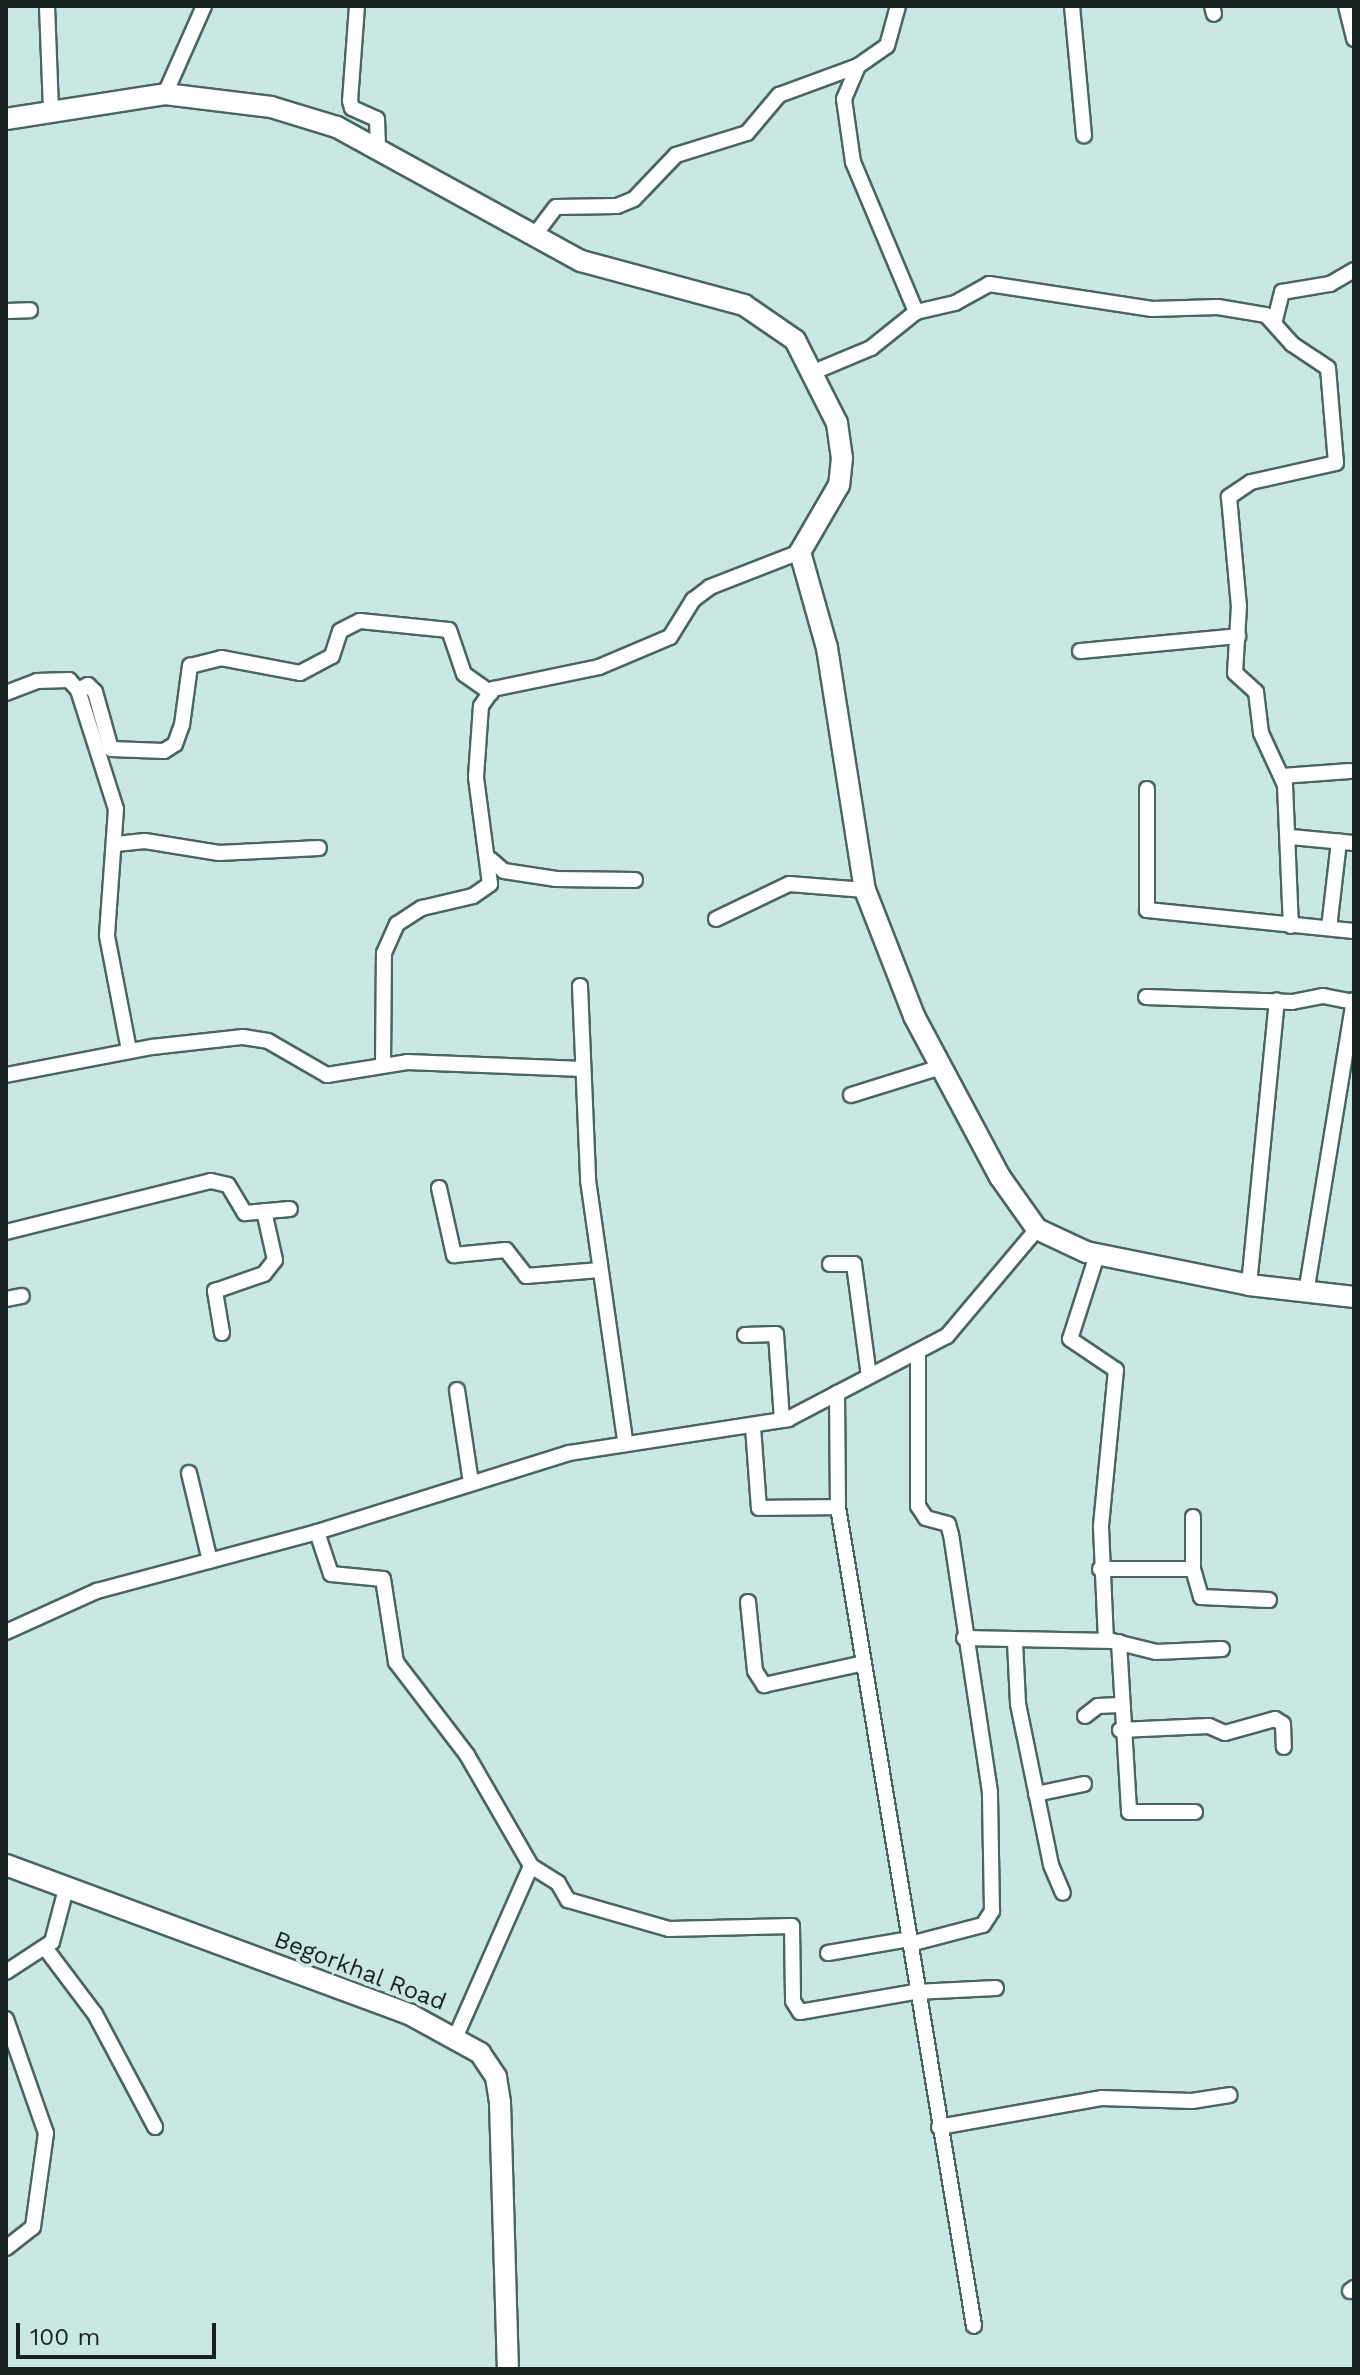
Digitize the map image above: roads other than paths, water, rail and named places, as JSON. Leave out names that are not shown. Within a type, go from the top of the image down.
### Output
[{"type":"street","points":[[47,6],[51,111]]},
{"type":"street","points":[[165,94],[204,6]]},
{"type":"street","points":[[357,6],[350,101],[352,108],[377,119],[378,149]]},
{"type":"street","points":[[534,236],[556,207],[617,206],[634,199],[676,155],[747,133],[779,95],[858,66],[887,46],[898,6]]},
{"type":"street","points":[[1072,6],[1084,135]]},
{"type":"street","points":[[1346,6],[1354,39]]},
{"type":"street","points":[[858,66],[844,99],[853,162],[916,312]]},
{"type":"street","points":[[6,119],[165,94],[271,107],[337,127],[534,236],[600,268],[744,305],[795,340],[816,371],[837,423],[843,471],[800,552],[701,593],[670,637],[599,667],[510,683],[491,693],[481,706],[476,777],[490,859],[490,884],[473,896],[451,897],[397,924],[384,953],[383,1064]]},
{"type":"street","points":[[1275,320],[1282,292],[1330,284],[1354,270]]},
{"type":"street","points":[[816,371],[871,348],[916,312],[955,303],[989,284],[1152,309],[1218,307],[1275,320],[1292,344],[1331,373],[1337,458],[1329,468],[1231,491],[1238,636],[1236,678],[1256,692],[1261,733],[1282,776],[1291,837],[1291,926]]},
{"type":"street","points":[[6,311],[30,310]]},
{"type":"street","points":[[800,552],[827,648],[865,890],[914,1016],[1000,1177],[1037,1229],[1097,1255],[1249,1285],[1354,1297]]},
{"type":"street","points":[[78,690],[88,685],[95,692],[111,749],[164,751],[175,744],[182,725],[190,666],[221,658],[300,673],[319,668],[332,656],[345,625],[360,621],[449,630],[464,674],[491,693]]},
{"type":"street","points":[[1080,651],[1238,636]]},
{"type":"street","points":[[6,693],[23,684],[62,680],[78,690],[116,809],[116,844],[107,936],[129,1050]]},
{"type":"street","points":[[1282,776],[1350,771]]},
{"type":"street","points":[[1147,789],[1147,910],[1354,931]]},
{"type":"street","points":[[1291,837],[1346,843],[1329,928]]},
{"type":"street","points":[[116,844],[145,841],[219,853],[319,848]]},
{"type":"street","points":[[490,859],[504,871],[556,879],[635,880]]},
{"type":"street","points":[[716,919],[789,884],[865,890]]},
{"type":"street","points":[[580,986],[583,1069],[600,1270],[625,1439]]},
{"type":"street","points":[[1146,997],[1277,1000],[1323,996],[1354,1001],[1306,1293]]},
{"type":"street","points":[[1249,1285],[1277,1000]]},
{"type":"street","points":[[6,1075],[129,1050],[258,1038],[319,1074],[383,1064],[583,1069]]},
{"type":"street","points":[[851,1095],[941,1067]]},
{"type":"street","points":[[6,1232],[211,1181],[228,1185],[245,1213],[290,1209]]},
{"type":"street","points":[[439,1188],[454,1255],[506,1250],[526,1276],[600,1270]]},
{"type":"street","points":[[222,1333],[215,1291],[273,1267],[264,1211]]},
{"type":"street","points":[[6,1632],[97,1591],[317,1532],[625,1439],[753,1427],[782,1420],[918,1352],[959,1326],[1037,1229]]},
{"type":"street","points":[[1097,1255],[1070,1339],[1116,1370],[1100,1569],[1112,1641],[1129,1812],[1195,1812]]},
{"type":"street","points":[[830,1264],[854,1264],[869,1376]]},
{"type":"street","points":[[6,1299],[22,1296]]},
{"type":"street","points":[[745,1335],[776,1334],[782,1420]]},
{"type":"street","points":[[828,1953],[910,1942],[983,1925],[992,1911],[990,1792],[948,1524],[926,1518],[918,1506],[918,1352]]},
{"type":"street","points":[[457,1390],[471,1483]]},
{"type":"street","points":[[837,1393],[838,1507],[910,1942],[915,1992],[974,2326]]},
{"type":"street","points":[[753,1427],[759,1508],[838,1507]]},
{"type":"street","points":[[189,1473],[210,1561]]},
{"type":"street","points":[[1193,1517],[1193,1569],[1201,1597],[1269,1600]]},
{"type":"street","points":[[317,1532],[331,1574],[383,1579],[396,1662],[467,1755],[531,1866],[558,1883],[568,1900],[642,1925],[792,1926],[791,1987],[800,2012],[915,1992],[996,1988]]},
{"type":"street","points":[[1100,1569],[1193,1569]]},
{"type":"street","points":[[748,1602],[755,1671],[764,1685],[864,1663]]},
{"type":"street","points":[[964,1638],[1015,1642],[1112,1641],[1156,1652],[1222,1649]]},
{"type":"street","points":[[1015,1642],[1018,1704],[1036,1794],[1063,1893]]},
{"type":"street","points":[[1085,1716],[1098,1706],[1119,1705]]},
{"type":"street","points":[[1120,1730],[1209,1726],[1225,1733],[1275,1719],[1283,1724],[1284,1747]]},
{"type":"street","points":[[1036,1794],[1084,1784]]},
{"type":"street","name":"Begorkhal Road","points":[[6,1865],[456,2036],[488,2062],[500,2102],[508,2369]]},
{"type":"street","points":[[456,2036],[531,1866]]},
{"type":"street","points":[[6,1972],[46,1949],[57,1933],[66,1889]]},
{"type":"street","points":[[46,1949],[95,2014],[155,2127]]},
{"type":"street","points":[[6,2019],[46,2133],[33,2227],[6,2248]]},
{"type":"street","points":[[939,2127],[1102,2098],[1192,2101],[1230,2095]]}]
